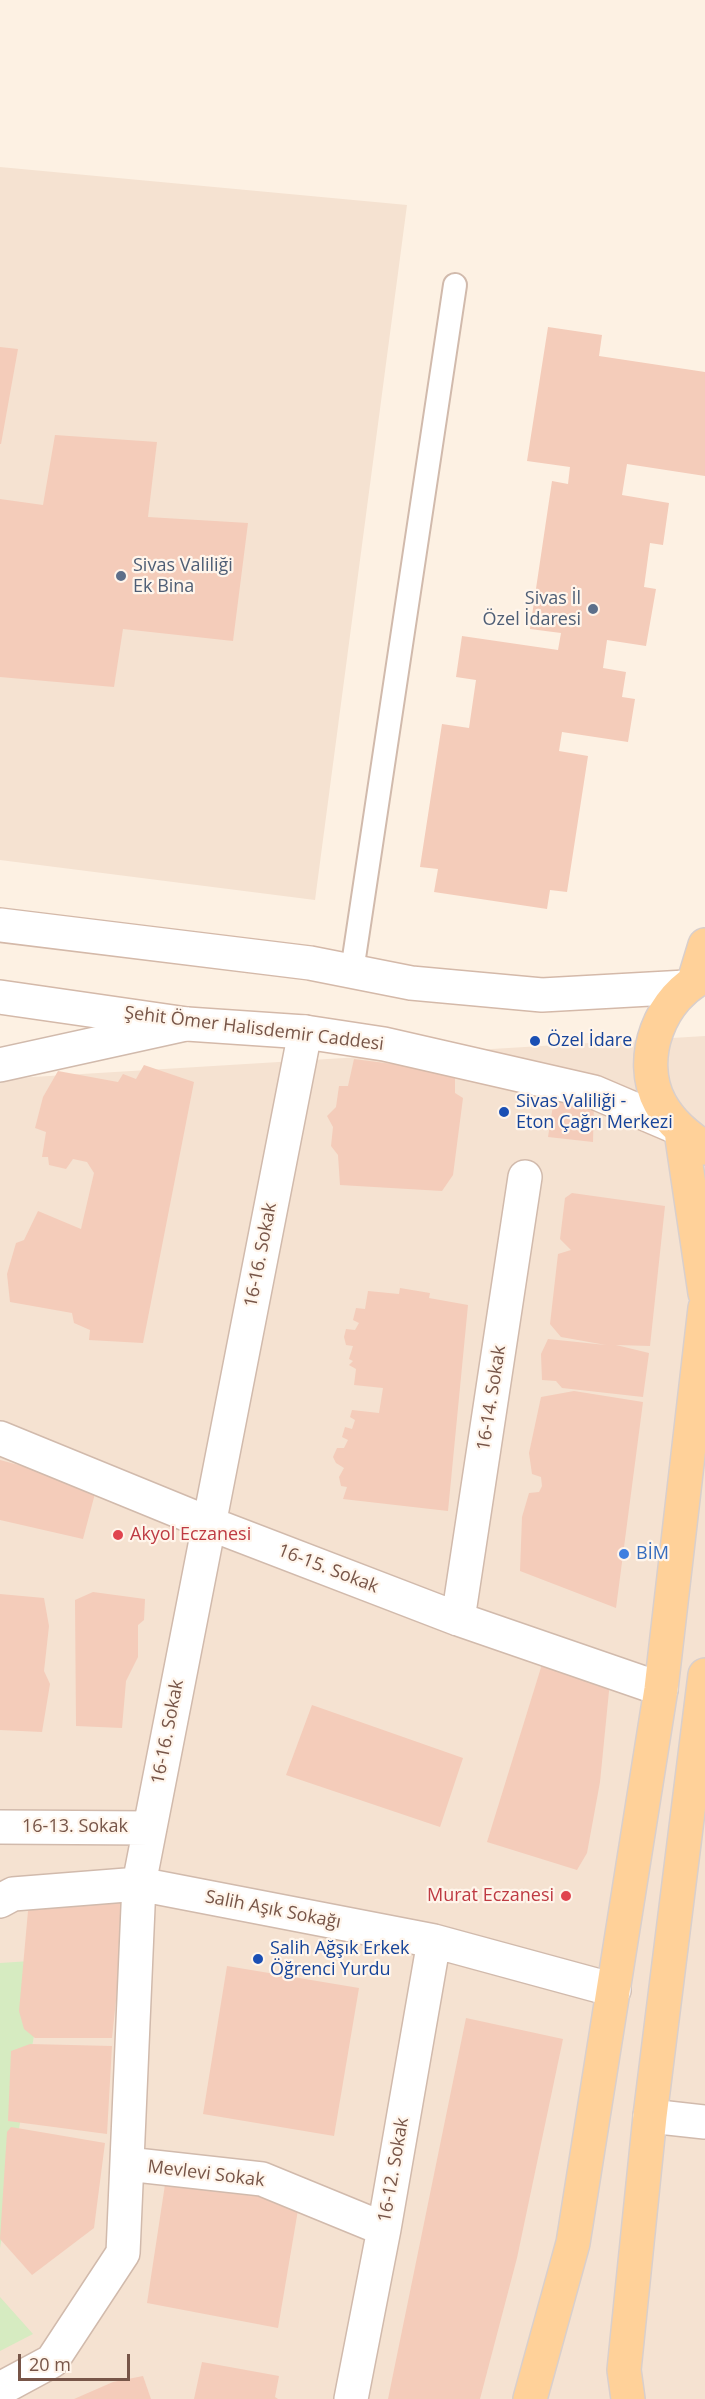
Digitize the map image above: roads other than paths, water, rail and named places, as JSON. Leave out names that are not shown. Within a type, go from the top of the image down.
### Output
[{"type":"main road","points":[[705,945],[695,982],[665,1011],[653,1040],[651,1071],[659,1101],[687,1136],[705,1293]]},
{"type":"main road","points":[[530,2399],[573,2243],[614,1990],[661,1689],[705,1308]]},
{"type":"main road","points":[[627,2399],[624,2370],[650,2116],[705,1675]]},
{"type":"street","points":[[0,925],[310,963],[411,982],[542,995],[695,982]]},
{"type":"street","name":"Şehit Ömer Halisdemir Caddesi","points":[[0,997],[188,1024],[305,1032],[384,1044],[594,1092],[687,1136]]},
{"type":"street","points":[[0,1065],[188,1024]]},
{"type":"street","name":"16-16. Sokak","points":[[0,2389],[52,2361],[123,2253],[139,1884],[305,1032]]},
{"type":"street","name":"16-14. Sokak","points":[[458,1619],[525,1177]]},
{"type":"street","name":"16-15. Sokak","points":[[0,1438],[208,1523],[458,1619],[661,1689]]},
{"type":"street","name":"16-13. Sokak","points":[[0,1827],[150,1828]]},
{"type":"street","name":"Salih Aşık Sokağı","points":[[0,1901],[13,1894],[139,1884],[434,1941],[614,1990]]},
{"type":"street","name":"16-12. Sokak","points":[[351,2399],[384,2229],[434,1941]]},
{"type":"street","points":[[650,2116],[705,2121]]},
{"type":"street","name":"Mevlevi Sokak","points":[[127,2164],[262,2179],[384,2229]]},
{"type":"lane","points":[[352,971],[455,285]]},
{"type":"place","name":"Sivas Valiliği Ek Bina","points":[[121,576]]},
{"type":"place","name":"Sivas İl Özel İdaresi","points":[[593,609]]},
{"type":"place","name":"Özel İdare","points":[[535,1041]]},
{"type":"place","name":"Sivas Valiliği - Eton Çağrı Merkezi","points":[[504,1112]]},
{"type":"place","name":"Akyol Eczanesi","points":[[118,1535]]},
{"type":"place","name":"BİM","points":[[624,1554]]},
{"type":"place","name":"Murat Eczanesi","points":[[566,1896]]},
{"type":"place","name":"Salih Ağşık Erkek Öğrenci Yurdu","points":[[258,1959]]}]
